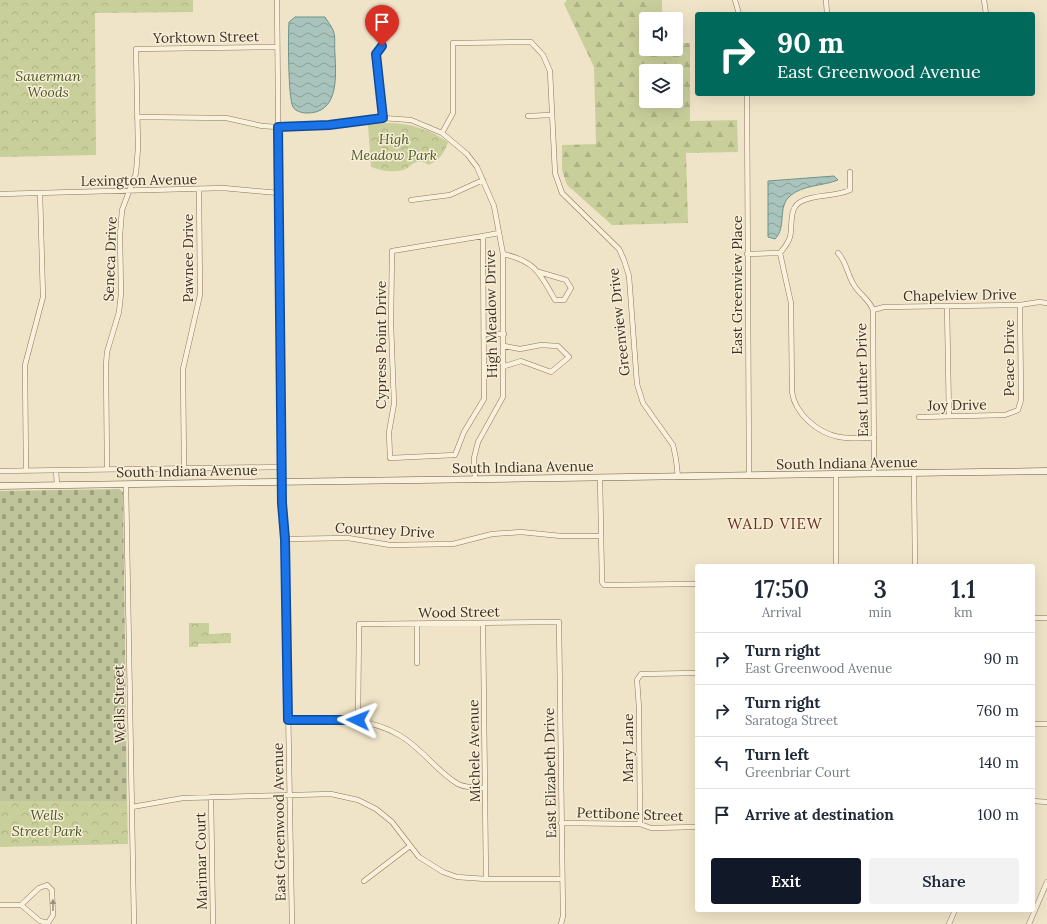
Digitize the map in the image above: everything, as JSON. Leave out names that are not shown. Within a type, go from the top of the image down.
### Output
[{"type":"main road","name":"South Indiana Avenue","points":[[0,486],[1047,471]]},
{"type":"street","name":"East Greenwood Avenue","points":[[277,0],[282,503],[285,539],[292,924]]},
{"type":"street","points":[[735,0],[738,12]]},
{"type":"street","points":[[826,0],[827,12]]},
{"type":"street","points":[[984,0],[986,12]]},
{"type":"street","name":"Greenview Drive","points":[[442,132],[454,113],[454,43],[531,42],[543,55],[550,71],[555,173],[562,193],[610,239],[624,260],[629,276],[636,384],[643,402],[673,445],[678,477]]},
{"type":"street","points":[[382,46],[376,54],[383,118]]},
{"type":"street","name":"Yorktown Street","points":[[136,49],[277,47]]},
{"type":"street","name":"Seneca Drive","points":[[107,470],[107,352],[119,312],[121,294],[120,223],[122,210],[128,191],[136,173],[138,148],[136,49]]},
{"type":"street","name":"East Greenview Place","points":[[747,96],[749,476]]},
{"type":"street","points":[[528,116],[551,115]]},
{"type":"street","points":[[137,117],[226,118],[262,126],[278,127],[329,125],[383,118],[411,120],[442,132]]},
{"type":"street","name":"High Meadow Drive","points":[[442,132],[467,154],[477,167],[494,206],[503,254],[505,366],[503,397],[478,442],[474,458],[475,480]]},
{"type":"street","points":[[780,253],[790,240],[795,206],[804,200],[841,194],[850,190],[850,172]]},
{"type":"street","points":[[411,200],[450,195],[483,180]]},
{"type":"street","name":"Lexington Avenue","points":[[0,194],[223,188],[278,193]]},
{"type":"street","name":"Pawnee Drive","points":[[184,468],[183,369],[200,295],[199,189]]},
{"type":"street","points":[[26,471],[25,365],[43,297],[40,193]]},
{"type":"street","points":[[483,236],[499,233]]},
{"type":"street","name":"Cypress Point Drive","points":[[483,236],[485,334],[484,399],[464,432],[455,455],[390,458],[389,432],[394,404],[391,324],[392,251],[483,236]]},
{"type":"street","points":[[747,254],[780,253]]},
{"type":"street","points":[[780,253],[790,295],[792,392],[796,405],[806,418],[830,434],[846,438],[874,438]]},
{"type":"street","points":[[838,253],[847,266],[853,284],[870,303],[872,310]]},
{"type":"street","points":[[503,254],[519,257],[540,272],[566,280],[571,288],[564,300],[554,300],[540,272]]},
{"type":"street","name":"Chapelview Drive","points":[[872,310],[884,308],[1020,305],[1039,302],[1047,303]]},
{"type":"street","name":"Peace Drive","points":[[1018,410],[1021,400],[1020,305]]},
{"type":"street","points":[[947,306],[949,416]]},
{"type":"street","name":"East Luther Drive","points":[[872,310],[874,474]]},
{"type":"street","points":[[485,334],[504,334]]},
{"type":"street","points":[[504,346],[520,349],[541,346],[558,346],[569,357],[551,372],[522,361],[505,366]]},
{"type":"street","name":"Joy Drive","points":[[919,416],[1006,415],[1018,410]]},
{"type":"street","points":[[0,471],[282,467]]},
{"type":"street","points":[[56,470],[57,485]]},
{"type":"street","points":[[914,474],[915,564]]},
{"type":"street","points":[[836,475],[836,564]]},
{"type":"street","points":[[600,478],[602,582],[604,585],[695,584]]},
{"type":"street","name":"Wells Street","points":[[126,484],[134,924]]},
{"type":"street","name":"Courtney Drive","points":[[285,539],[348,538],[390,545],[453,544],[492,534],[521,532],[561,536],[601,536]]},
{"type":"street","points":[[1035,618],[1047,618]]},
{"type":"street","name":"Wood Street","points":[[358,720],[359,624],[559,622]]},
{"type":"street","name":"East Elizabeth Drive","points":[[559,622],[563,916],[561,924]]},
{"type":"street","name":"Michele Avenue","points":[[483,623],[486,879]]},
{"type":"street","points":[[417,624],[417,663]]},
{"type":"street","name":"Mary Lane","points":[[640,824],[637,680],[641,674],[695,673]]},
{"type":"street","points":[[288,720],[358,720],[398,734],[416,747],[449,778],[459,784],[471,788],[485,788]]},
{"type":"street","points":[[1035,724],[1047,724]]},
{"type":"street","points":[[132,806],[183,798],[331,794],[358,800],[376,809],[392,822],[419,857],[443,872],[457,877],[486,879],[562,878]]},
{"type":"street","name":"Marimar Court","points":[[211,798],[213,924]]},
{"type":"street","points":[[1035,801],[1047,802]]},
{"type":"street","name":"Pettibone Street","points":[[561,823],[640,824],[651,828],[695,827]]},
{"type":"street","points":[[364,881],[410,846]]},
{"type":"street","points":[[1035,910],[1047,882]]},
{"type":"street","points":[[0,905],[21,905],[40,921],[48,923],[53,915],[52,890],[47,886],[42,886],[21,905]]},
{"type":"street","points":[[949,924],[954,912]]},
{"type":"street","points":[[1029,924],[1034,912]]},
{"type":"green space","name":"Sauerman Woods","points":[[0,0],[193,0],[193,12],[95,13],[96,155],[0,157]]},
{"type":"green space","points":[[567,0],[662,0],[662,12],[639,12],[639,56],[683,56],[683,43],[690,43],[690,121],[737,120],[738,152],[686,153],[688,223],[612,225],[567,185],[562,170],[562,145],[596,144],[594,67],[564,4]]},
{"type":"green space","name":"High Meadow Park","points":[[387,123],[404,124],[426,130],[448,142],[447,146],[441,156],[429,165],[417,162],[406,169],[395,171],[371,167],[368,125]]},
{"type":"green space","points":[[119,489],[123,492],[127,801],[0,801],[0,491]]},
{"type":"green space","points":[[189,623],[209,623],[209,634],[231,633],[231,643],[198,644],[198,647],[189,647]]},
{"type":"green space","name":"Wells Street Park","points":[[0,801],[127,801],[128,844],[0,847]]},
{"type":"water","points":[[295,17],[325,17],[334,32],[335,83],[330,101],[325,107],[317,112],[299,112],[293,107],[291,101],[289,22]]},
{"type":"water","points":[[834,176],[838,180],[800,190],[790,196],[784,206],[779,234],[775,239],[768,237],[768,181]]},
{"type":"district","name":"WALD VIEW","points":[[775,524]]},
{"type":"route","points":[[358,720],[288,720],[285,539],[282,503],[278,127],[329,125],[383,118],[376,54],[382,46]]}]
